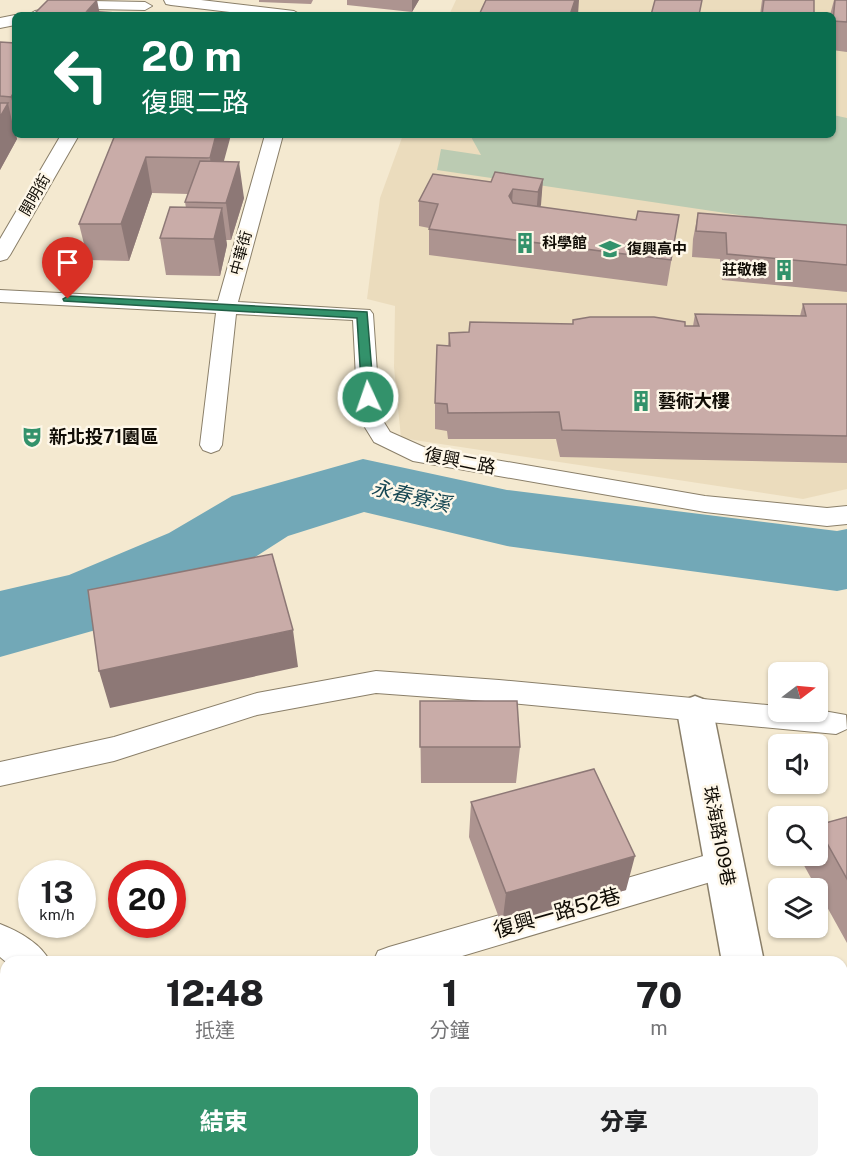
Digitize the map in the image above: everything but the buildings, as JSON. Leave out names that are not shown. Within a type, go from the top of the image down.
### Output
[{"type":"street","name":"珠海路109巷","points":[[695,711],[742,956]]},
{"type":"lane","points":[[48,12],[87,2],[142,11],[172,1],[268,12]]},
{"type":"lane","name":"開明街","points":[[0,255],[68,138]]},
{"type":"lane","name":"中華街","points":[[212,445],[226,306],[273,138]]},
{"type":"lane","name":"復興二路","points":[[0,296],[226,306],[363,315],[369,416],[382,437],[421,455],[705,504],[826,517],[847,514]]},
{"type":"lane","points":[[0,774],[114,749],[257,704],[376,682],[499,691],[836,723]]},
{"type":"lane","name":"復興一路52巷","points":[[410,956],[724,864]]},
{"type":"lane","points":[[0,939],[25,956]]},
{"type":"shaded area","name":"復興高中","points":[[456,0],[847,0],[847,489],[803,499],[401,438],[394,367],[395,306],[367,299],[380,198],[402,138],[836,138],[836,12],[450,12]]},
{"type":"green space","points":[[836,116],[847,118],[847,231],[437,170],[441,149],[481,155],[472,138],[836,138]]},
{"type":"waterway","name":"永春寮溪","points":[[0,624],[87,602],[198,554],[260,516],[363,485],[507,518],[837,561],[847,559]]},
{"type":"place","name":"科學館","points":[[525,243]]},
{"type":"place","name":"復興高中","points":[[610,249]]},
{"type":"place","name":"莊敬樓","points":[[784,270]]},
{"type":"place","name":"藝術大樓","points":[[641,401]]},
{"type":"place","name":"新北投71園區","points":[[32,437]]},
{"type":"route","points":[[68,299],[363,315],[368,397]]}]
